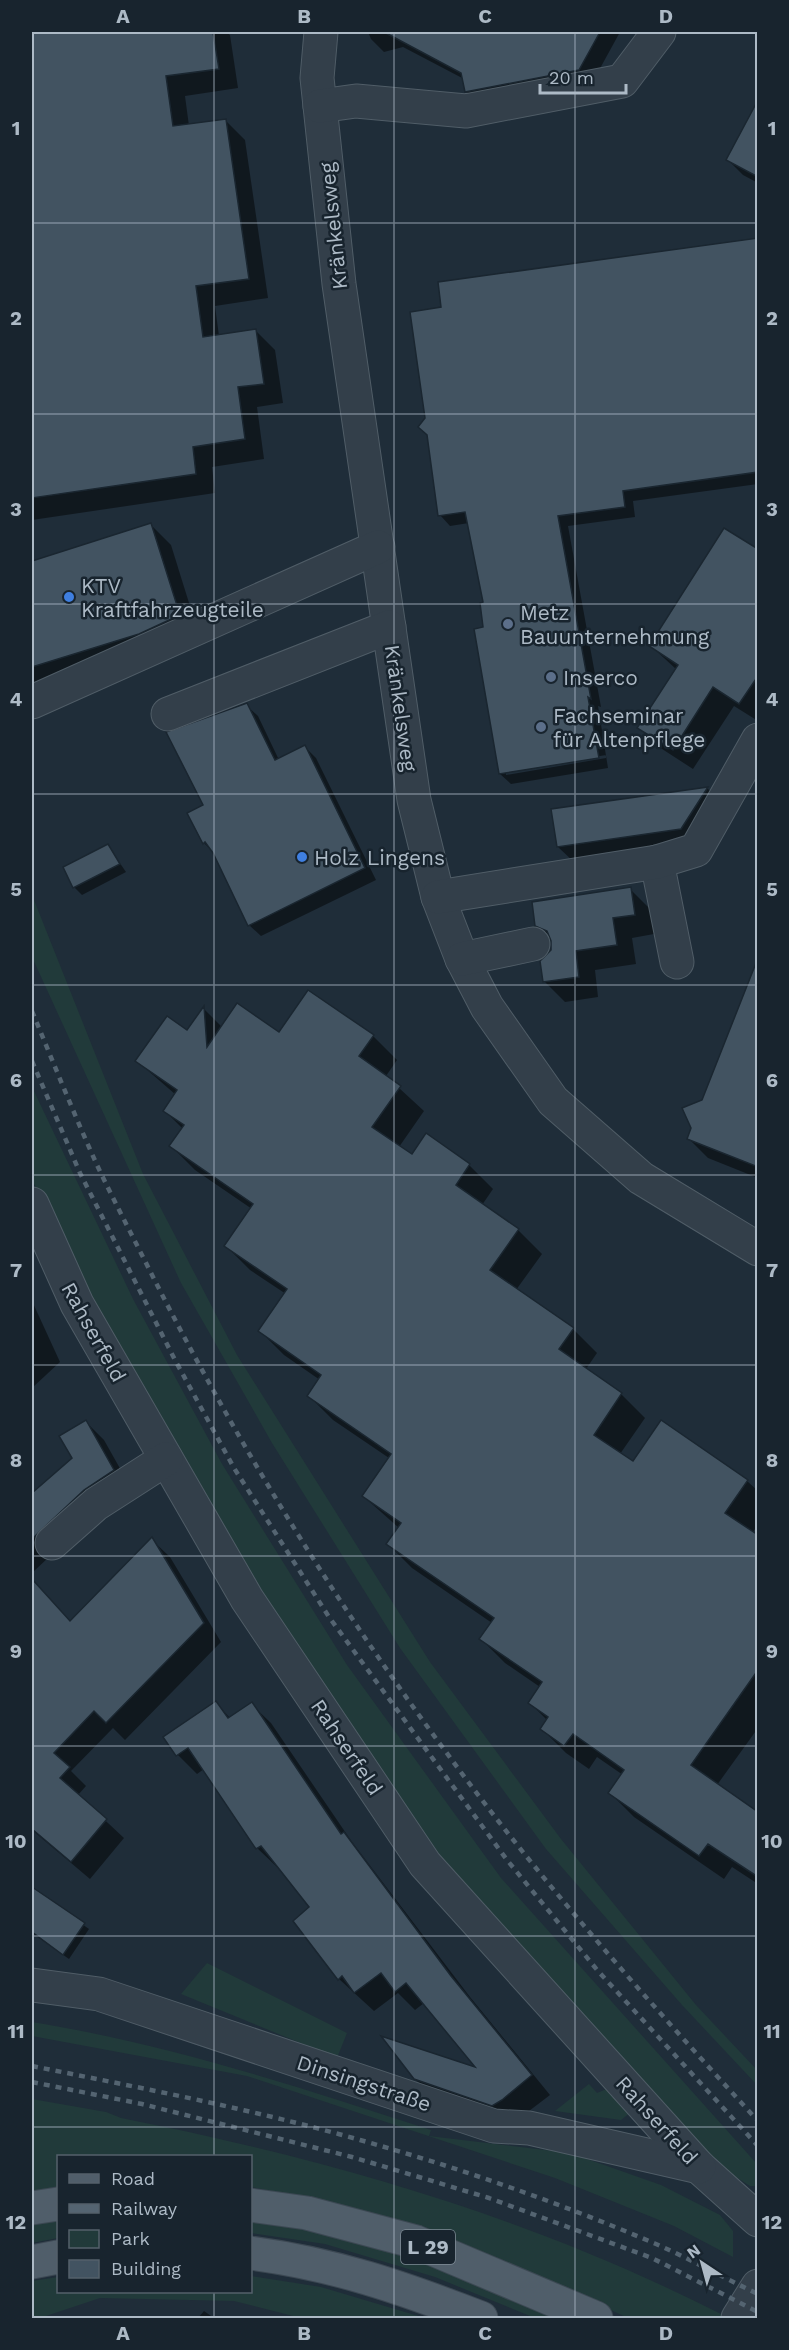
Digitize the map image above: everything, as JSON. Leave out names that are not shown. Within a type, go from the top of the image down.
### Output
[{"type":"main road","points":[[32,2208],[57,2204]]},
{"type":"main road","name":"L 29","points":[[252,2205],[307,2213],[416,2242],[596,2319]]},
{"type":"main road","name":"L 29","points":[[252,2253],[295,2259],[388,2282],[481,2319]]},
{"type":"main road","points":[[32,2262],[57,2258]]},
{"type":"street","name":"Kränkelsweg","points":[[321,32],[317,78],[339,284],[414,800],[438,897],[462,959],[487,1007],[553,1101],[641,1178],[758,1249]]},
{"type":"street","points":[[320,106],[356,101],[466,111],[622,81],[659,32]]},
{"type":"street","points":[[32,702],[378,547]]},
{"type":"street","points":[[168,714],[389,627]]},
{"type":"street","points":[[438,897],[657,862],[696,850],[758,740]]},
{"type":"street","points":[[657,862],[676,962]]},
{"type":"street","points":[[462,959],[533,944]]},
{"type":"street","name":"Rahserfeld","points":[[32,1204],[76,1304],[247,1599],[425,1864],[699,2167],[758,2220]]},
{"type":"street","points":[[52,1543],[96,1504],[166,1459]]},
{"type":"street","name":"Dinsingstraße","points":[[32,1985],[99,1994],[494,2126],[529,2128],[699,2167]]},
{"type":"street","points":[[738,2319],[758,2286]]},
{"type":"green space","points":[[32,895],[143,1174],[237,1355],[430,1662],[561,1839],[696,2005],[757,2070],[757,2085],[682,2005],[546,1849],[400,1648],[272,1443],[181,1283],[32,957]]},
{"type":"green space","points":[[32,1087],[133,1299],[222,1464],[347,1665],[501,1878],[757,2164],[757,2186],[750,2186],[725,2170],[437,1863],[260,1595],[151,1409],[32,1180]]},
{"type":"green space","points":[[207,1963],[347,2033],[337,2058],[181,1994]]},
{"type":"green space","points":[[32,2022],[133,2042],[233,2068],[431,2130],[429,2136],[570,2153],[661,2185],[720,2215],[733,2231],[733,2257],[674,2226],[555,2178],[247,2076],[32,2036]]},
{"type":"green space","points":[[589,2084],[597,2093],[609,2088],[631,2112],[621,2120],[555,2111]]},
{"type":"green space","points":[[32,2099],[106,2112],[121,2118],[277,2153],[429,2196],[577,2249],[650,2280],[723,2315],[714,2318],[628,2318],[521,2268],[432,2233],[311,2199],[252,2187],[252,2155],[57,2155],[57,2187],[32,2191]]},
{"type":"green space","points":[[57,2219],[57,2238],[32,2243],[32,2224]]},
{"type":"green space","points":[[252,2221],[327,2233],[443,2269],[564,2318],[535,2318],[435,2277],[325,2244],[252,2233]]},
{"type":"green space","points":[[252,2276],[321,2287],[425,2318],[301,2318],[234,2301],[100,2298],[40,2318],[32,2318],[32,2281],[57,2277],[57,2293],[252,2293]]},
{"type":"building","points":[[32,32],[213,32],[219,69],[166,76],[173,126],[226,119],[249,279],[196,286],[203,337],[256,329],[264,384],[238,387],[245,439],[193,447],[196,474],[32,498]]},
{"type":"building","points":[[384,32],[600,32],[579,70],[465,92],[461,73]]},
{"type":"building","points":[[758,100],[758,177],[726,160]]},
{"type":"building","points":[[758,238],[758,472],[623,491],[625,507],[558,516],[591,699],[588,697],[599,758],[499,774],[474,629],[483,627],[480,603],[483,602],[465,512],[438,516],[427,435],[418,427],[425,418],[410,312],[441,307],[438,282]]},
{"type":"building","points":[[151,523],[180,615],[139,634],[32,667],[32,561]]},
{"type":"building","points":[[724,528],[758,549],[758,676],[739,704],[713,687],[673,750],[637,728],[678,665],[649,646]]},
{"type":"building","points":[[247,703],[275,760],[305,745],[365,868],[248,926],[213,853],[205,842],[203,844],[187,813],[203,805],[166,732]]},
{"type":"building","points":[[708,787],[681,829],[557,847],[551,809]]},
{"type":"building","points":[[108,844],[120,864],[73,888],[63,867]]},
{"type":"building","points":[[631,887],[635,915],[613,918],[617,945],[576,951],[579,977],[543,982],[540,961],[551,950],[551,941],[547,931],[535,926],[532,902]]},
{"type":"building","points":[[756,963],[758,963],[758,1167],[687,1139],[691,1128],[682,1108],[702,1100]]},
{"type":"building","points":[[308,990],[374,1035],[359,1056],[401,1086],[372,1127],[412,1154],[426,1133],[470,1164],[456,1185],[519,1229],[490,1270],[574,1328],[559,1349],[622,1393],[594,1435],[633,1461],[661,1420],[748,1480],[725,1513],[758,1535],[758,1670],[691,1765],[758,1812],[758,1877],[708,1844],[699,1856],[608,1793],[624,1770],[573,1734],[564,1746],[540,1729],[548,1717],[528,1703],[542,1682],[479,1639],[494,1618],[386,1544],[401,1523],[362,1496],[391,1454],[307,1396],[321,1375],[258,1331],[287,1289],[224,1246],[253,1204],[169,1146],[184,1125],[163,1111],[177,1090],[135,1061],[167,1016],[187,1030],[204,1006],[207,1047],[237,1003],[279,1032]]},
{"type":"building","points":[[86,1420],[114,1470],[84,1490],[32,1539],[32,1493],[72,1458],[59,1436]]},
{"type":"building","points":[[152,1537],[204,1623],[106,1723],[94,1711],[54,1753],[70,1767],[60,1778],[107,1819],[71,1862],[32,1829],[32,1579],[70,1621]]},
{"type":"building","points":[[216,1701],[228,1718],[252,1702],[341,1834],[344,1832],[451,1976],[532,2075],[502,2100],[492,2106],[414,2079],[381,2036],[475,2067],[406,1983],[395,1992],[381,1973],[354,1993],[342,1976],[338,1980],[293,1921],[309,1907],[261,1846],[256,1849],[188,1748],[176,1756],[163,1737]]},
{"type":"building","points":[[32,1887],[85,1923],[63,1955],[32,1932]]},
{"type":"railway","points":[[32,1011],[97,1165],[122,1216],[215,1393],[286,1516],[324,1576],[404,1694],[520,1848],[636,1986],[758,2121]]},
{"type":"railway","points":[[32,1061],[80,1173],[175,1360],[234,1468],[329,1617],[507,1860],[598,1971],[758,2146]]},
{"type":"railway","points":[[32,2066],[279,2118],[435,2162],[547,2200],[620,2229],[669,2250],[758,2294]]},
{"type":"railway","points":[[32,2082],[142,2104],[352,2157],[489,2198],[652,2258],[758,2312]]},
{"type":"place","name":"KTV Kraftfahrzeugteile","points":[[69,597]]},
{"type":"place","name":"Metz Bauunternehmung","points":[[508,624]]},
{"type":"place","name":"Inserco","points":[[551,677]]},
{"type":"place","name":"Fachseminar für Altenpflege","points":[[541,727]]},
{"type":"place","name":"Holz Lingens","points":[[302,857]]}]
